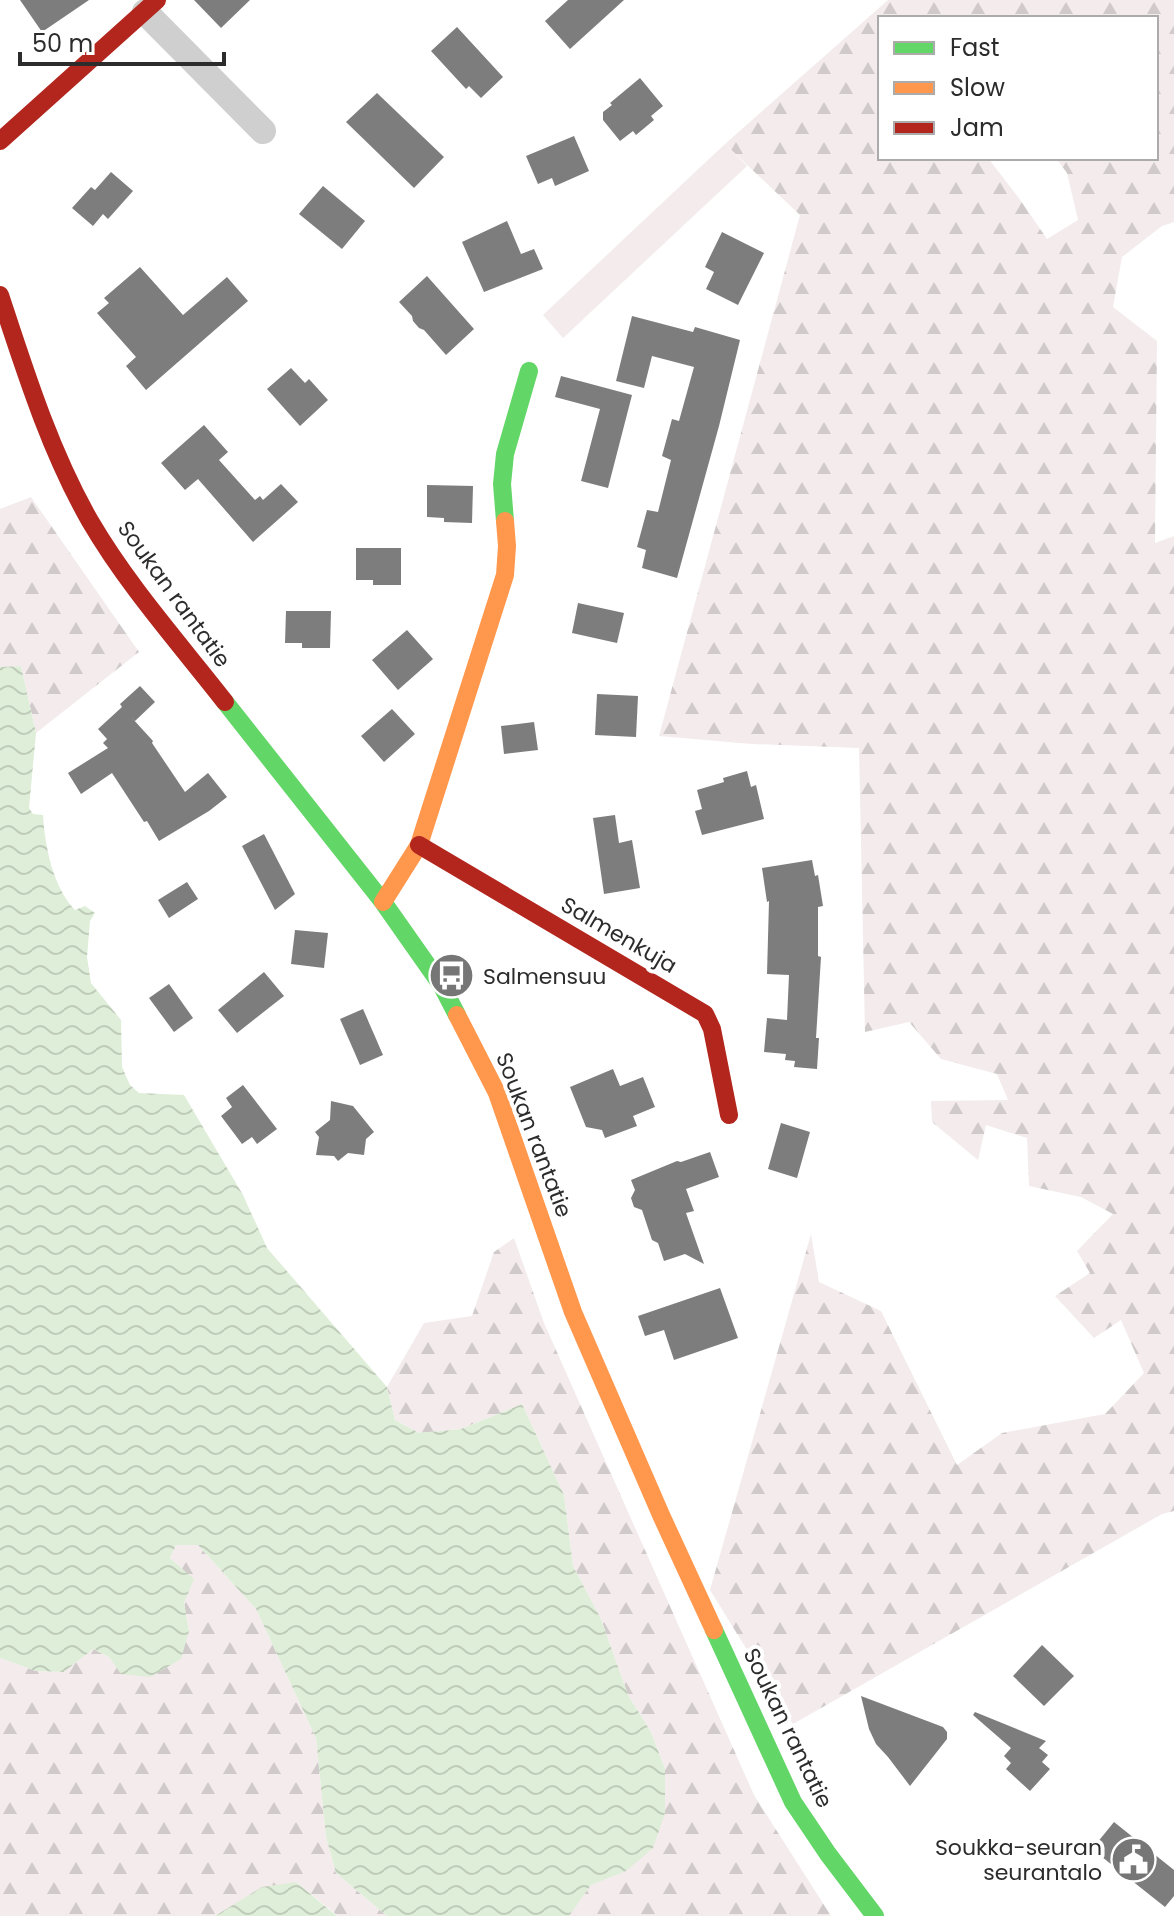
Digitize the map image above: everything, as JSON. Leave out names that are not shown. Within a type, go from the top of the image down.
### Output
[{"type":"street","points":[[0,141],[151,6],[263,131]]},
{"type":"street","name":"Soukan rantatie","points":[[0,295],[23,366],[58,454],[88,516],[115,560],[383,902],[442,986],[497,1093],[573,1312],[661,1515],[793,1802],[875,1916]]},
{"type":"street","points":[[383,902],[419,845],[505,575],[507,546],[502,484],[505,454],[529,371]]},
{"type":"street","name":"Salmenkuja","points":[[419,845],[705,1014],[712,1029],[729,1115]]},
{"type":"green space","points":[[888,0],[1174,0],[1174,222],[1162,226],[1122,257],[1113,307],[1157,341],[1155,543],[1174,536],[1174,1511],[1162,1514],[793,1724],[710,1590],[811,1234],[819,1282],[881,1311],[957,1465],[1002,1433],[1105,1414],[1144,1373],[1121,1320],[1094,1338],[1055,1296],[1090,1273],[1077,1251],[1113,1214],[1081,1197],[1029,1186],[1027,1138],[986,1125],[978,1160],[932,1122],[931,1101],[1008,1100],[997,1074],[941,1059],[909,1022],[865,1032],[859,748],[752,744],[659,736],[800,215],[725,144]]},
{"type":"green space","points":[[725,144],[747,166],[563,338],[543,315]]},
{"type":"green space","points":[[31,497],[139,652],[36,733],[21,666],[0,667],[0,509]]},
{"type":"green space","points":[[514,1238],[544,1323],[754,1795],[831,1916],[569,1916],[590,1885],[626,1871],[665,1813],[665,1769],[651,1732],[628,1695],[601,1619],[573,1566],[564,1495],[522,1404],[461,1429],[419,1433],[395,1420],[387,1387],[424,1323],[472,1316],[494,1252]]},
{"type":"green space","points":[[176,1545],[198,1545],[256,1609],[316,1738],[326,1837],[336,1873],[387,1916],[338,1916],[296,1882],[215,1916],[0,1916],[0,1658],[36,1671],[64,1672],[93,1649],[109,1657],[122,1674],[189,1631],[184,1603],[193,1579],[170,1558]]},
{"type":"water","points":[[21,666],[36,733],[29,808],[33,814],[43,815],[52,866],[67,901],[75,910],[85,906],[95,913],[90,921],[87,957],[91,983],[121,1020],[122,1067],[130,1085],[139,1093],[184,1095],[243,1195],[267,1248],[387,1387],[395,1420],[419,1433],[461,1429],[522,1404],[564,1495],[573,1566],[601,1619],[628,1695],[651,1732],[665,1769],[665,1813],[653,1848],[626,1871],[591,1885],[569,1916],[387,1916],[336,1873],[326,1837],[316,1738],[256,1609],[198,1545],[176,1545],[170,1558],[194,1579],[184,1603],[189,1631],[181,1659],[150,1677],[121,1674],[109,1657],[93,1649],[64,1672],[36,1671],[0,1658],[0,667]]},
{"type":"water","points":[[296,1882],[337,1916],[215,1916],[262,1887]]},
{"type":"building","points":[[20,0],[89,0],[42,32]]},
{"type":"building","points":[[194,0],[250,0],[221,28]]},
{"type":"building","points":[[568,0],[624,0],[570,49],[545,21]]},
{"type":"building","points":[[457,27],[503,77],[481,98],[469,86],[466,89],[431,51]]},
{"type":"building","points":[[640,78],[663,106],[651,116],[654,120],[636,135],[633,131],[620,141],[603,120],[603,112]]},
{"type":"building","points":[[377,93],[444,157],[414,188],[346,122]]},
{"type":"building","points":[[574,136],[589,171],[555,186],[552,178],[538,184],[526,156]]},
{"type":"building","points":[[111,172],[133,191],[108,219],[103,214],[93,226],[72,208],[91,187],[95,190]]},
{"type":"building","points":[[323,186],[365,221],[342,249],[299,214]]},
{"type":"building","points":[[507,221],[521,254],[534,249],[543,269],[484,292],[462,242]]},
{"type":"building","points":[[722,232],[764,253],[738,305],[706,289],[714,272],[705,267]]},
{"type":"building","points":[[140,267],[183,315],[227,277],[248,301],[146,390],[126,366],[136,357],[97,313],[109,303],[104,298]]},
{"type":"building","points":[[427,276],[474,329],[446,355],[399,302]]},
{"type":"building","points":[[632,316],[693,332],[695,327],[740,340],[677,578],[642,568],[646,550],[637,547],[647,510],[658,512],[671,460],[662,456],[672,419],[679,421],[694,367],[652,356],[644,388],[616,381]]},
{"type":"building","points":[[291,368],[305,383],[309,379],[328,400],[300,426],[267,389]]},
{"type":"building","points":[[561,376],[632,395],[608,488],[581,481],[600,409],[555,397]]},
{"type":"building","points":[[204,425],[228,452],[219,460],[255,500],[260,496],[263,500],[281,484],[298,502],[253,542],[198,479],[185,490],[161,463]]},
{"type":"building","points":[[427,485],[473,486],[472,523],[444,522],[444,518],[427,517]]},
{"type":"building","points":[[356,548],[401,548],[401,585],[373,585],[373,580],[356,580]]},
{"type":"building","points":[[578,603],[624,613],[617,643],[572,633]]},
{"type":"building","points":[[286,611],[331,611],[330,648],[302,648],[302,643],[285,643]]},
{"type":"building","points":[[407,630],[433,659],[398,690],[372,660]]},
{"type":"building","points":[[140,686],[155,702],[135,721],[132,718],[153,741],[185,792],[208,773],[227,797],[159,841],[112,773],[81,794],[68,773],[108,748],[103,743],[107,739],[98,729]]},
{"type":"building","points":[[597,694],[638,696],[636,737],[595,735]]},
{"type":"building","points":[[392,709],[415,734],[384,762],[361,736]]},
{"type":"building","points":[[534,722],[538,750],[504,754],[501,726]]},
{"type":"building","points":[[747,771],[751,787],[756,785],[764,819],[702,835],[695,811],[702,809],[697,790]]},
{"type":"building","points":[[615,815],[619,843],[632,840],[640,888],[604,894],[593,818]]},
{"type":"building","points":[[264,834],[295,894],[275,910],[242,846]]},
{"type":"building","points":[[812,860],[823,906],[818,907],[818,956],[821,957],[817,1069],[794,1067],[795,1061],[785,1060],[786,1054],[764,1052],[767,1018],[787,1020],[789,975],[767,974],[769,901],[762,868]]},
{"type":"building","points":[[187,882],[198,899],[169,918],[158,900]]},
{"type":"building","points":[[295,930],[328,933],[324,968],[291,964]]},
{"type":"building","points":[[264,972],[284,996],[237,1033],[218,1010]]},
{"type":"building","points":[[169,984],[193,1018],[174,1032],[149,998]]},
{"type":"building","points":[[363,1009],[383,1055],[360,1065],[340,1019]]},
{"type":"building","points":[[613,1069],[620,1086],[643,1077],[655,1107],[633,1116],[637,1126],[605,1138],[602,1130],[586,1127],[570,1087]]},
{"type":"building","points":[[243,1085],[277,1129],[257,1144],[252,1137],[242,1144],[221,1116],[232,1107],[226,1098]]},
{"type":"building","points":[[331,1101],[353,1106],[374,1132],[366,1139],[364,1155],[348,1153],[338,1161],[334,1156],[316,1155],[319,1137],[315,1132],[330,1120]]},
{"type":"building","points":[[781,1123],[810,1132],[797,1178],[768,1169]]},
{"type":"building","points":[[710,1152],[719,1177],[686,1189],[694,1211],[686,1213],[704,1264],[685,1254],[664,1261],[658,1243],[652,1240],[642,1210],[634,1207],[631,1198],[635,1190],[631,1180],[677,1161]]},
{"type":"building","points":[[720,1288],[738,1338],[674,1360],[664,1330],[645,1336],[638,1316]]},
{"type":"building","points":[[1042,1645],[1074,1676],[1044,1706],[1013,1676]]},
{"type":"building","points":[[861,1696],[943,1727],[947,1732],[947,1739],[910,1786],[876,1744]]},
{"type":"building","points":[[975,1712],[1046,1741],[1039,1748],[1048,1755],[1042,1762],[1050,1769],[1030,1791],[1006,1769],[1011,1763],[1004,1756],[1011,1748],[973,1715]]},
{"type":"building","name":"Soukka-seuran seurantalo","points":[[1114,1822],[1174,1870],[1174,1896],[1165,1907],[1092,1849]]},
{"type":"traffic: fast","points":[[505,521],[502,484],[505,454],[529,371]]},
{"type":"traffic: fast","points":[[225,702],[383,902],[442,986],[457,1015]]},
{"type":"traffic: fast","points":[[714,1630],[793,1802],[875,1916]]},
{"type":"traffic: slow","points":[[383,902],[419,845],[505,575],[505,521]]},
{"type":"traffic: slow","points":[[457,1015],[497,1093],[573,1312],[714,1630]]},
{"type":"traffic: jam","points":[[0,141],[157,0]]},
{"type":"traffic: jam","points":[[0,295],[51,439],[90,521],[137,591],[225,702]]},
{"type":"traffic: jam","points":[[419,845],[705,1014],[712,1029],[729,1115]]},
{"type":"place","name":"Salmensuu","points":[[452,976]]},
{"type":"place","name":"Soukka-seuran seurantalo","points":[[1133,1860]]}]
